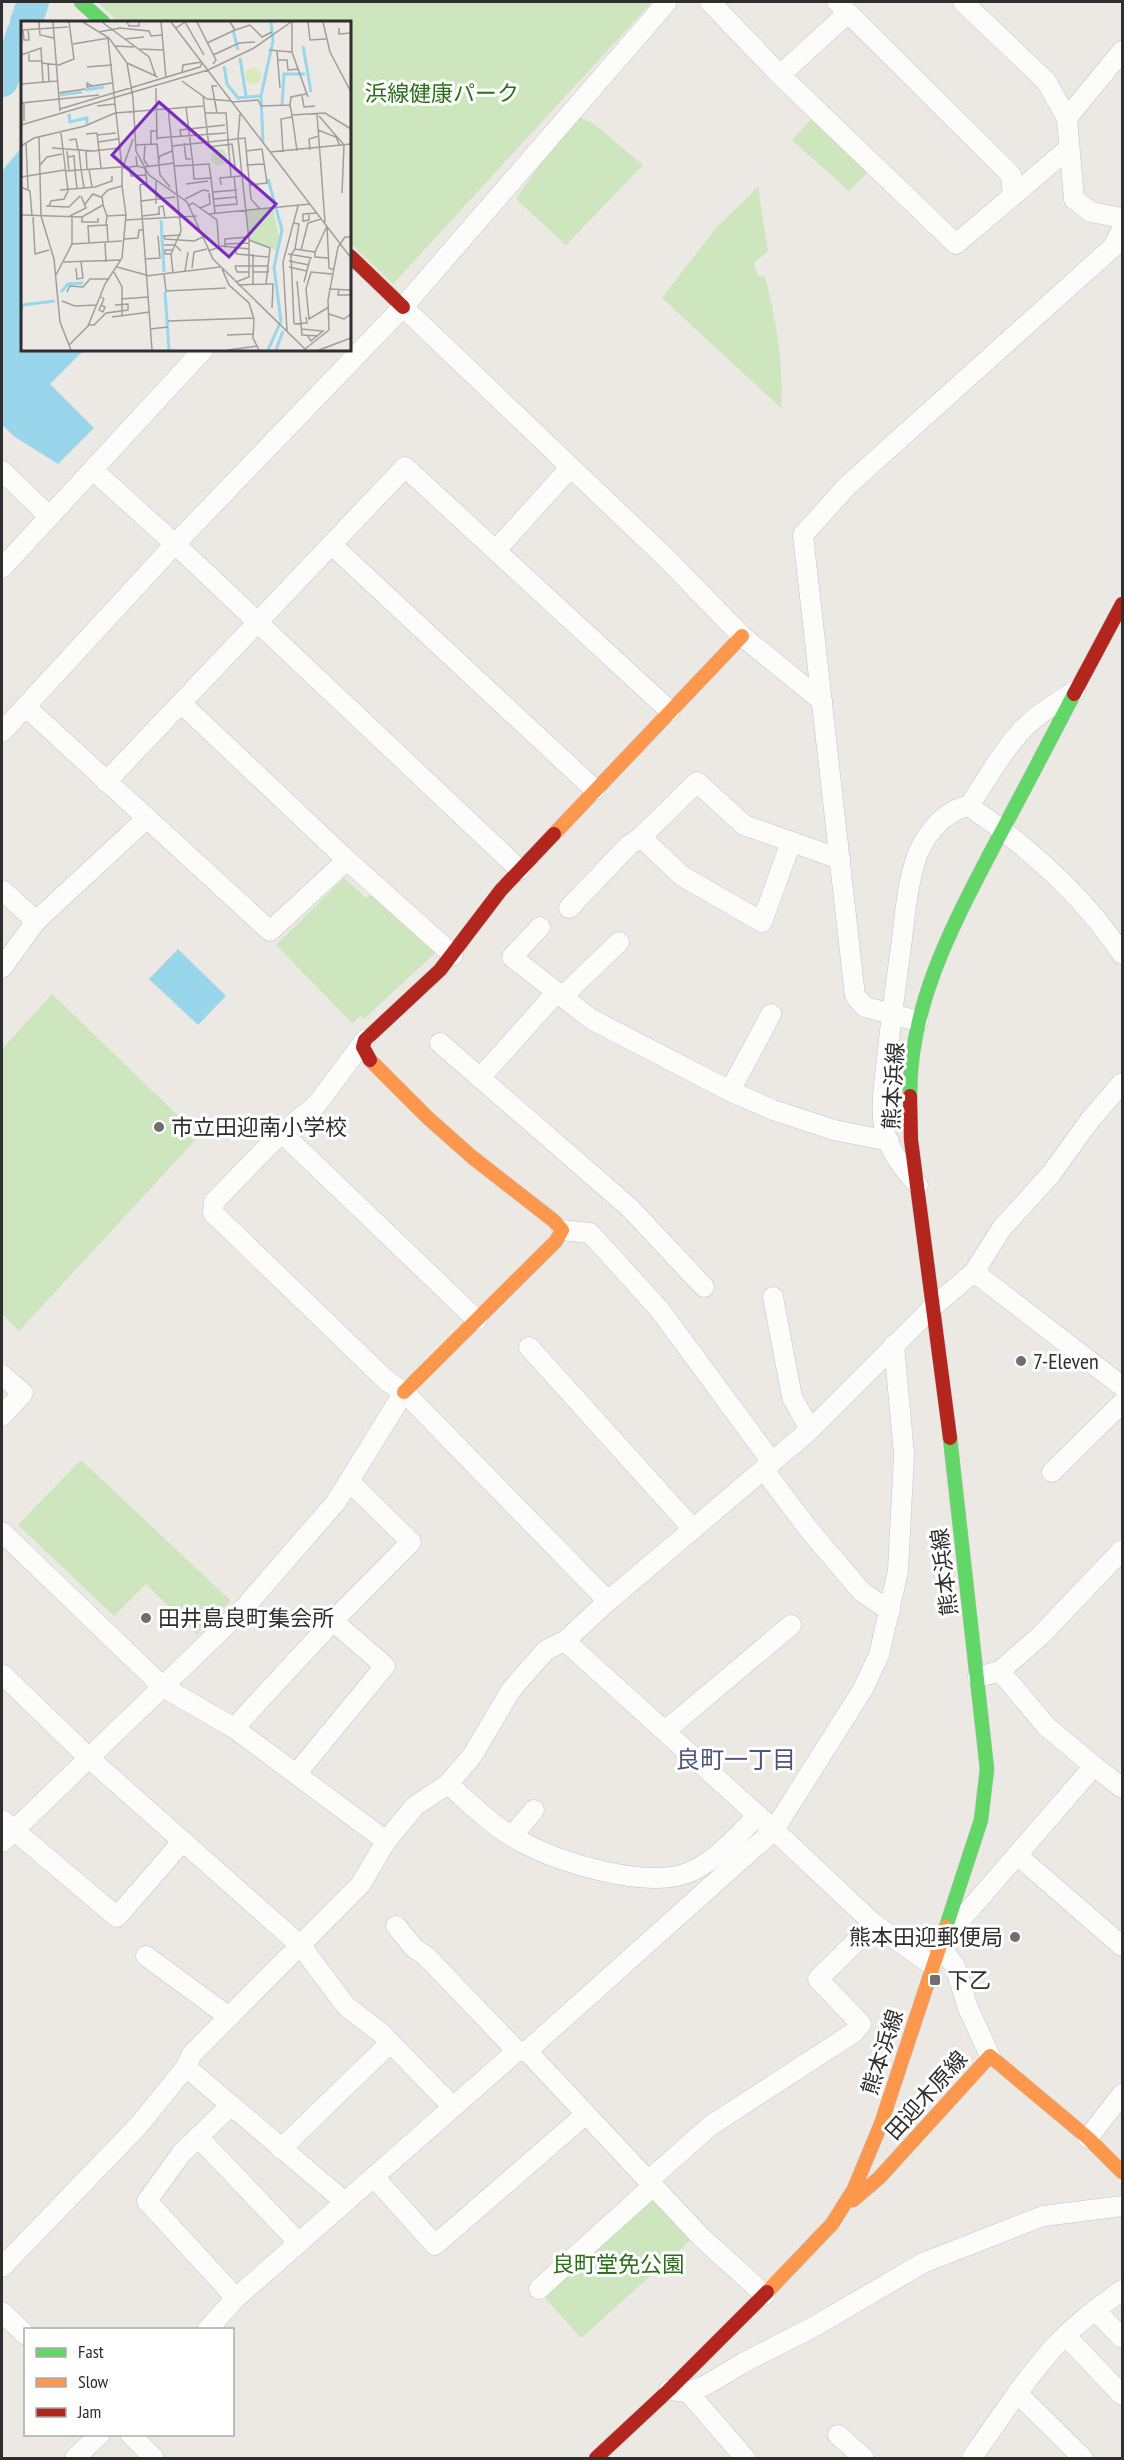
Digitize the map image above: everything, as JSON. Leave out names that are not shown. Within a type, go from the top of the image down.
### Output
[{"type":"main road","points":[[81,2],[102,21]]},
{"type":"main road","points":[[351,257],[403,307]]},
{"type":"main road","name":"熊本浜線","points":[[596,2458],[765,2295],[832,2224],[842,2209],[854,2189],[881,2124],[981,1820],[987,1769],[934,1306],[911,1140],[910,1084],[918,1021],[928,986],[950,930],[1122,604]]},
{"type":"main road","points":[[404,1392],[556,1241],[562,1230],[428,1118],[368,1058],[363,1047],[365,1040],[440,970],[501,890],[742,636]]},
{"type":"main road","name":"田迎木原線","points":[[842,2209],[879,2178],[990,2056],[1088,2138],[1122,2172]]},
{"type":"street","points":[[2,732],[175,544],[403,307],[667,2]]},
{"type":"street","points":[[710,2],[780,75],[956,244],[1069,148]]},
{"type":"street","points":[[963,2],[1046,81],[1067,118],[1074,199],[1091,212],[1122,218]]},
{"type":"street","points":[[980,20],[987,2]]},
{"type":"street","points":[[780,75],[843,7],[1011,176],[1019,179],[1037,176]]},
{"type":"street","points":[[1067,118],[1122,51]]},
{"type":"street","points":[[1011,176],[1013,196]]},
{"type":"street","points":[[918,1021],[892,1012],[865,1007],[855,996],[803,535],[848,486],[1113,247],[1122,229]]},
{"type":"street","points":[[403,307],[666,558],[742,636],[822,701]]},
{"type":"street","points":[[2,568],[202,351]]},
{"type":"street","points":[[106,782],[405,466],[670,711]]},
{"type":"street","points":[[496,550],[570,468]]},
{"type":"street","points":[[93,470],[175,544],[520,870]]},
{"type":"street","points":[[2,471],[49,516]]},
{"type":"street","points":[[332,545],[595,790]]},
{"type":"street","points":[[969,806],[1008,747],[1026,727],[1050,707],[1077,690]]},
{"type":"street","points":[[181,703],[347,860],[453,955]]},
{"type":"street","points":[[26,707],[270,931],[347,860]]},
{"type":"street","points":[[569,908],[630,844],[641,837],[697,782],[744,825],[840,859]]},
{"type":"street","points":[[918,1185],[900,1166],[889,1141],[884,1129],[883,1104],[906,907],[915,861],[927,836],[958,807],[969,806],[1031,852],[1071,892],[1122,954]]},
{"type":"street","points":[[2,968],[36,921],[146,819]]},
{"type":"street","points":[[641,837],[682,876],[762,922],[791,842]]},
{"type":"street","points":[[2,890],[36,921]]},
{"type":"street","points":[[540,927],[512,957],[591,1019],[730,1091],[773,1110],[834,1130],[889,1141]]},
{"type":"street","points":[[480,1078],[560,994],[619,942]]},
{"type":"street","points":[[730,1091],[771,1014]]},
{"type":"street","points":[[365,1040],[316,1104],[282,1133],[214,1202],[213,1213],[387,1381],[404,1392],[608,1601]]},
{"type":"street","points":[[440,1043],[630,1208],[704,1287]]},
{"type":"street","points":[[2,2267],[139,2125],[186,2067],[192,2054],[361,1884],[386,1841],[415,1806],[448,1784],[472,1756],[511,1690],[546,1650],[566,1641],[608,1601],[810,1430],[934,1306],[974,1272],[1002,1228],[1052,1174],[1090,1120],[1122,1083]]},
{"type":"street","points":[[282,1133],[477,1320]]},
{"type":"street","points":[[562,1230],[590,1233],[659,1309],[768,1466],[810,1531],[862,1592],[890,1611]]},
{"type":"street","points":[[974,1272],[1122,1386]]},
{"type":"street","points":[[772,1297],[792,1397],[810,1430]]},
{"type":"street","points":[[209,2328],[236,2298],[374,2176],[522,2051],[774,1830],[863,1689],[879,1655],[890,1611],[898,1571],[904,1454],[894,1345]]},
{"type":"street","points":[[529,1347],[693,1529]]},
{"type":"street","points":[[2,1375],[23,1393],[2,1416]]},
{"type":"street","points":[[182,1842],[117,1917],[5,1831],[89,1758],[244,1608],[336,1502],[404,1392]]},
{"type":"street","points":[[1052,1472],[1122,1403]]},
{"type":"street","points":[[234,1728],[333,1621],[411,1542],[349,1481]]},
{"type":"street","points":[[2,1532],[163,1687],[234,1728],[386,1841]]},
{"type":"street","points":[[978,1677],[1000,1671],[1040,1636],[1122,1550]]},
{"type":"street","points":[[296,1774],[385,1666],[333,1621]]},
{"type":"street","points":[[665,1731],[791,1625]]},
{"type":"street","points":[[566,1641],[874,1923],[932,1965]]},
{"type":"street","points":[[1000,1671],[1047,1727],[1122,1788]]},
{"type":"street","points":[[2,1674],[89,1758],[301,1946],[346,2006],[390,2043],[453,2107]]},
{"type":"street","points":[[990,2056],[968,2008],[955,1966],[939,1945],[1094,1766]]},
{"type":"street","points":[[448,1784],[512,1836],[559,1857],[634,1878],[668,1879],[690,1873],[725,1849],[758,1815]]},
{"type":"street","points":[[512,1836],[534,1810]]},
{"type":"street","points":[[1017,1855],[1122,1947]]},
{"type":"street","points":[[539,2289],[710,2126],[853,2033],[861,2024],[819,1979],[874,1923]]},
{"type":"street","points":[[396,1926],[414,1948],[426,1956],[586,2114],[701,2237],[765,2295]]},
{"type":"street","points":[[146,1956],[229,2017]]},
{"type":"street","points":[[281,2149],[390,2043]]},
{"type":"street","points":[[186,2067],[345,2202]]},
{"type":"street","points":[[1088,2138],[1122,2094]]},
{"type":"street","points":[[230,2106],[181,2154],[147,2201],[236,2298]]},
{"type":"street","points":[[374,2176],[435,2245],[586,2114]]},
{"type":"street","points":[[198,2137],[299,2243]]},
{"type":"street","points":[[669,2390],[688,2392],[814,2326],[923,2263],[1043,2216],[1122,2206]]},
{"type":"street","points":[[972,2458],[1017,2393],[1056,2345],[1095,2310],[1122,2290]]},
{"type":"street","points":[[1095,2310],[1122,2338]]},
{"type":"street","points":[[2,2312],[24,2333]]},
{"type":"street","points":[[1066,2336],[1122,2396]]},
{"type":"street","points":[[688,2392],[745,2458]]},
{"type":"street","points":[[1017,2393],[1083,2458]]},
{"type":"street","points":[[838,2435],[864,2458]]},
{"type":"street","points":[[75,2458],[98,2436]]},
{"type":"street","points":[[132,2436],[154,2458]]},
{"type":"green space","name":"浜線健康パーク","points":[[97,2],[652,2],[393,284],[351,244],[351,21],[118,21]]},
{"type":"green space","points":[[816,114],[871,169],[849,191],[792,140]]},
{"type":"green space","points":[[574,115],[594,124],[643,165],[566,245],[516,199]]},
{"type":"green space","points":[[758,187],[768,251],[754,263],[757,275],[765,277],[776,325],[782,391],[781,408],[662,298],[715,229]]},
{"type":"green space","points":[[344,878],[366,898],[372,893],[436,952],[364,1019],[360,1016],[352,1023],[276,945]]},
{"type":"green space","points":[[52,994],[199,1136],[19,1331],[2,1314],[2,1049]]},
{"type":"green space","points":[[81,1460],[231,1601],[197,1634],[146,1584],[114,1616],[18,1525]]},
{"type":"green space","name":"良町堂免公園","points":[[653,2190],[695,2236],[581,2338],[540,2292]]},
{"type":"water","points":[[21,148],[21,351],[83,351],[50,384],[94,428],[58,464],[15,437],[2,425],[2,171]]},
{"type":"water","points":[[178,949],[226,996],[198,1025],[149,979]]},
{"type":"waterway","points":[[26,21],[33,2]]},
{"type":"waterway","points":[[2,81],[21,37]]},
{"type":"traffic: fast","points":[[81,2],[102,21]]},
{"type":"traffic: fast","points":[[910,1096],[917,1029],[937,965],[964,904],[1074,694]]},
{"type":"traffic: fast","points":[[946,1927],[981,1820],[987,1769],[950,1438]]},
{"type":"traffic: slow","points":[[554,834],[742,636]]},
{"type":"traffic: slow","points":[[370,1060],[428,1118],[472,1157],[554,1221],[562,1230],[556,1241],[404,1392]]},
{"type":"traffic: slow","points":[[767,2292],[832,2224],[854,2189],[881,2124],[946,1927]]},
{"type":"traffic: slow","points":[[853,2200],[879,2178],[990,2056],[1088,2138],[1122,2172]]},
{"type":"traffic: jam","points":[[351,257],[403,307]]},
{"type":"traffic: jam","points":[[1074,694],[1122,604]]},
{"type":"traffic: jam","points":[[370,1060],[363,1047],[365,1040],[440,970],[501,890],[554,834]]},
{"type":"traffic: jam","points":[[910,1096],[911,1140],[950,1438]]},
{"type":"traffic: jam","points":[[596,2458],[669,2390],[767,2292]]},
{"type":"place","name":"市立田迎南小学校","points":[[159,1127]]},
{"type":"place","name":"7-Eleven","points":[[1021,1361]]},
{"type":"place","name":"田井島良町集会所","points":[[146,1618]]},
{"type":"place","name":"熊本田迎郵便局","points":[[1015,1937]]},
{"type":"place","name":"下乙","points":[[935,1980]]},
{"type":"district","name":"良町一丁目","points":[[736,1759]]}]
